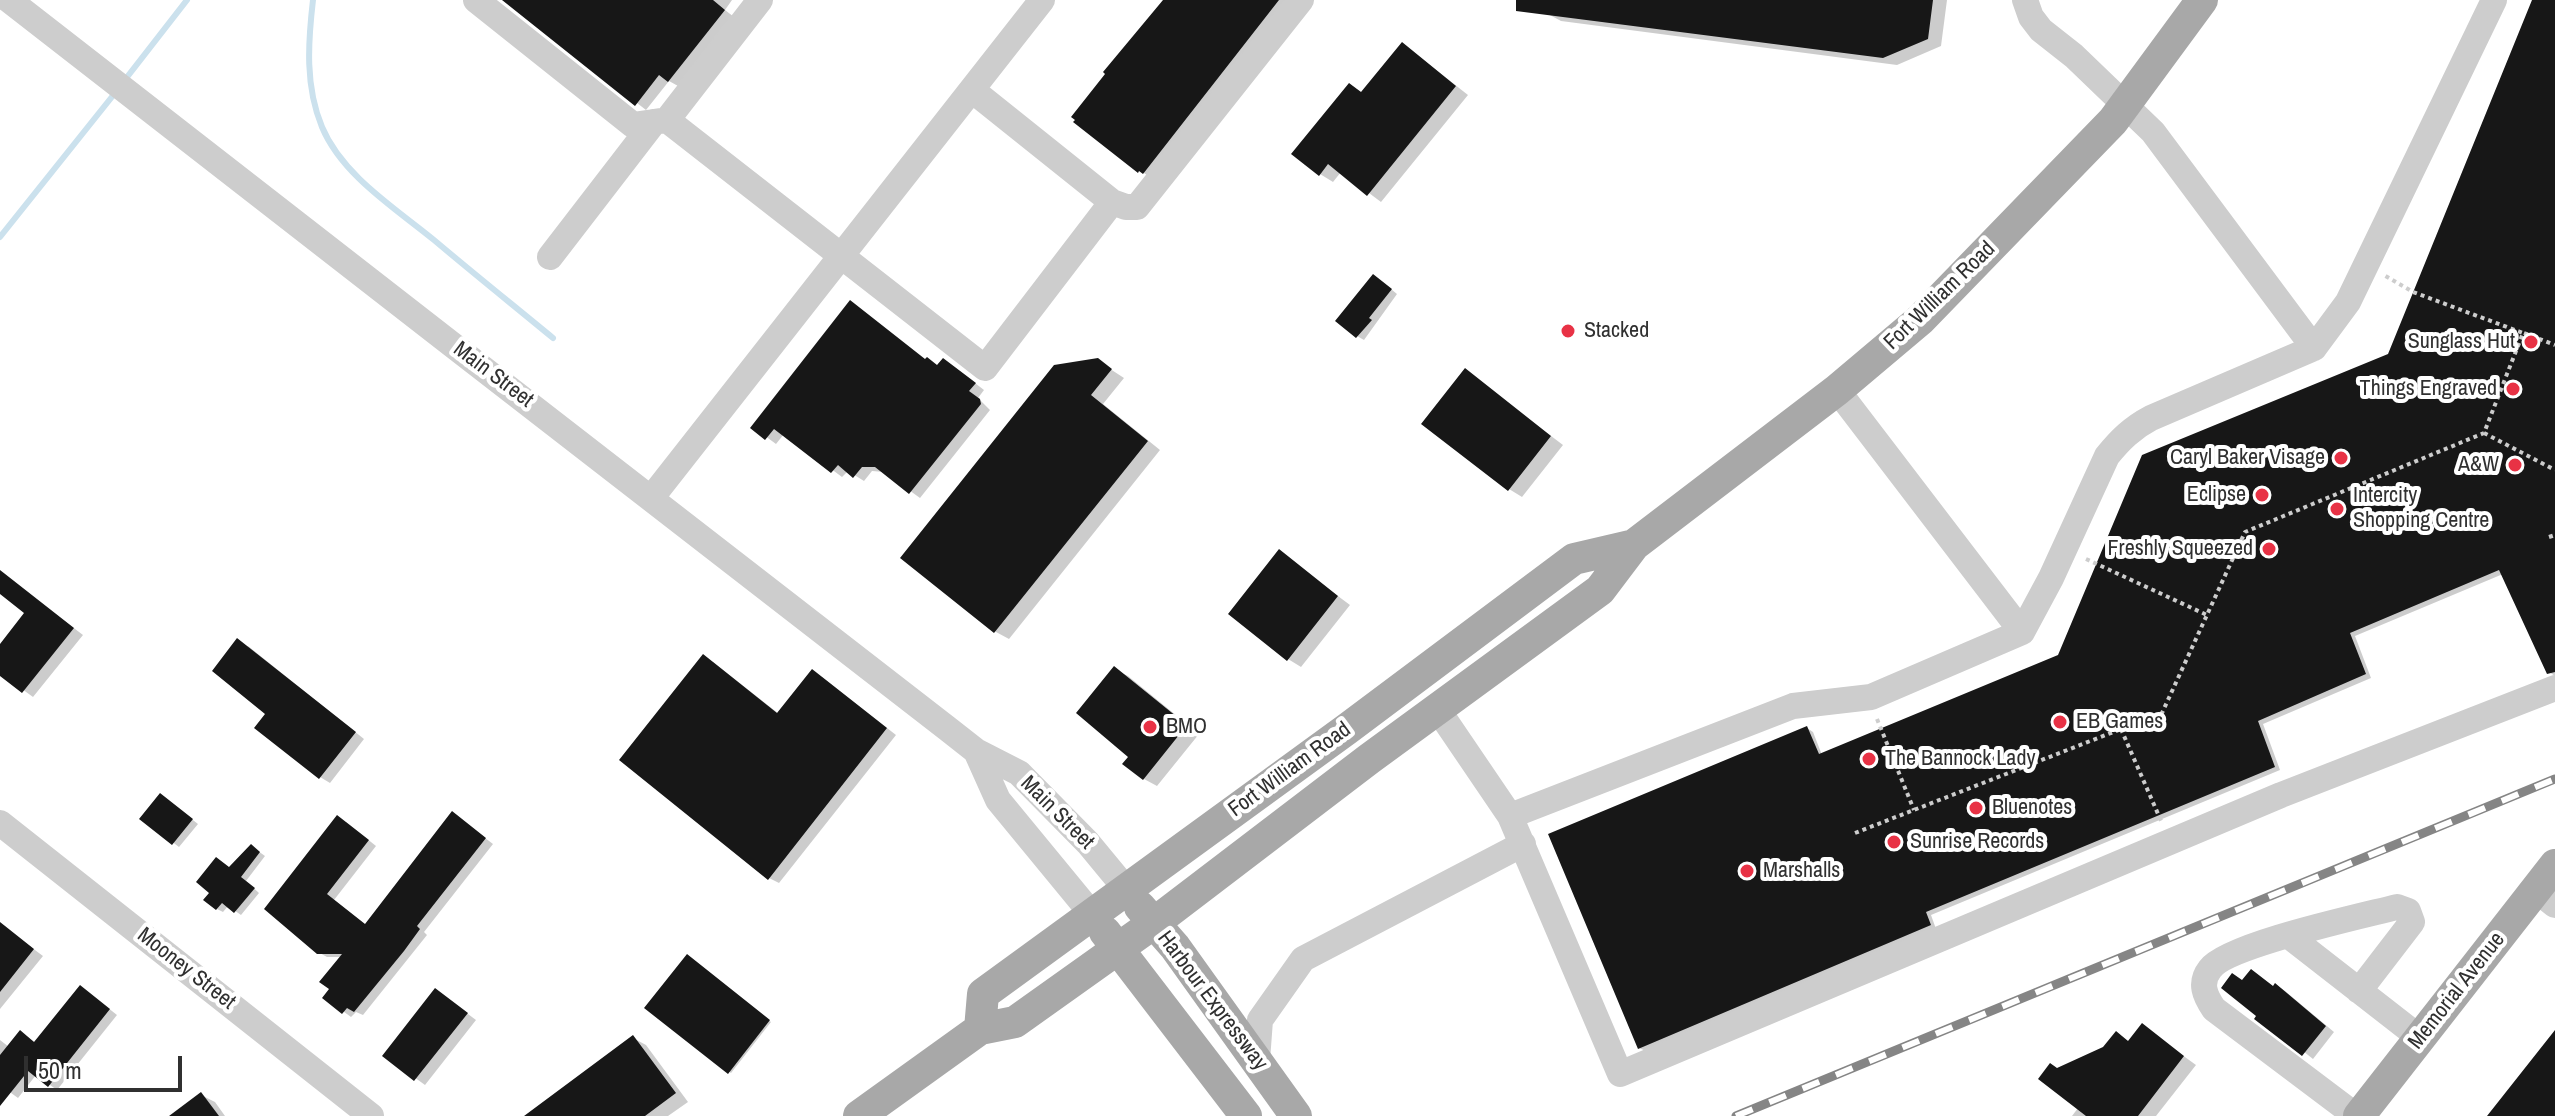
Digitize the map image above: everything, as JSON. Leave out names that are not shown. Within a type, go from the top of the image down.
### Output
[{"type":"main road","name":"Fort William Road","points":[[859,1116],[980,1029],[1015,1022],[1154,923],[1600,590],[1634,545],[1837,390],[1920,320],[2113,121],[2202,0]]},
{"type":"main road","name":"Fort William Road","points":[[980,1029],[983,994],[1091,913],[1347,729],[1574,559],[1634,545]]},
{"type":"main road","name":"Memorial Avenue","points":[[2358,1116],[2549,887]]},
{"type":"main road","name":"Harbour Expressway","points":[[1126,889],[1175,947],[1296,1116]]},
{"type":"main road","name":"Harbour Expressway","points":[[1091,913],[1246,1116]]},
{"type":"street","name":"Main Street","points":[[9,0],[976,751],[1019,773],[1088,843],[1126,889]]},
{"type":"street","points":[[476,0],[633,125],[661,121],[985,368],[1112,202]]},
{"type":"street","points":[[550,257],[760,0]]},
{"type":"street","points":[[652,497],[1042,0]]},
{"type":"street","points":[[972,90],[1112,202],[1137,207],[1301,0]]},
{"type":"street","points":[[2025,0],[2031,17],[2041,30],[2153,132],[2314,348]]},
{"type":"street","points":[[1510,816],[1793,706],[1871,697],[2022,632],[2107,456],[2133,427],[2314,348],[2348,302],[2494,0]]},
{"type":"street","points":[[1837,390],[2022,632]]},
{"type":"street","points":[[1438,710],[1510,816],[1620,1074],[2281,795],[2555,688]]},
{"type":"street","name":"Main Street","points":[[976,751],[998,800],[1091,913]]},
{"type":"street","name":"Mooney Street","points":[[0,823],[371,1116]]},
{"type":"street","points":[[1257,1060],[1260,1020],[1303,959],[1523,844]]},
{"type":"street","points":[[2358,1116],[2214,1009],[2205,996],[2204,980],[2211,967],[2230,954],[2397,907],[2408,911],[2412,922],[2359,991]]},
{"type":"street","points":[[2289,936],[2420,1038]]},
{"type":"path","points":[[2366,265],[2413,292],[2555,345]]},
{"type":"path","points":[[1855,833],[2162,713],[2245,532],[2484,433],[2523,333]]},
{"type":"path","points":[[2484,433],[2555,470]]},
{"type":"path","points":[[2064,549],[2207,615]]},
{"type":"path","points":[[1871,697],[1880,729],[1914,810]]},
{"type":"path","points":[[2121,729],[2171,841]]},
{"type":"building","points":[[502,0],[713,0],[725,10],[668,82],[659,75],[635,106]]},
{"type":"building","points":[[1163,0],[1279,0],[1143,174],[1073,122],[1075,120],[1071,117],[1105,74],[1103,72]]},
{"type":"building","points":[[1516,0],[1933,0],[1928,39],[1883,58],[1516,11]]},
{"type":"building","name":"Intercity Shopping Centre","points":[[2532,0],[2555,0],[2555,672],[2547,674],[2499,570],[2350,633],[2366,674],[2258,721],[2275,767],[1926,912],[1931,925],[1638,1049],[1548,834],[1807,726],[1819,754],[2058,655],[2142,455],[2388,354]]},
{"type":"building","points":[[1402,42],[1456,86],[1367,196],[1328,164],[1319,176],[1291,154],[1349,83],[1361,92]]},
{"type":"building","points":[[1373,274],[1392,289],[1356,338],[1335,321]]},
{"type":"building","points":[[850,300],[925,359],[927,357],[937,365],[943,358],[976,383],[969,391],[980,399],[981,404],[909,494],[875,467],[862,467],[853,478],[838,465],[831,473],[774,429],[765,440],[750,428]]},
{"type":"building","points":[[1098,358],[1112,369],[1091,395],[1148,441],[994,633],[900,558],[1054,365]]},
{"type":"building","points":[[1465,368],[1551,436],[1508,491],[1421,424]]},
{"type":"building","points":[[1279,549],[1338,596],[1287,661],[1228,614]]},
{"type":"building","points":[[0,570],[74,628],[22,693],[0,676],[0,644],[24,613],[0,594]]},
{"type":"building","points":[[237,638],[356,732],[319,779],[254,728],[265,714],[212,671]]},
{"type":"building","points":[[703,654],[777,713],[812,669],[887,728],[768,880],[619,760]]},
{"type":"building","points":[[1114,666],[1187,725],[1143,780],[1122,764],[1128,757],[1076,713]]},
{"type":"building","points":[[160,793],[193,819],[172,845],[139,819]]},
{"type":"building","points":[[452,811],[486,838],[417,926],[420,929],[404,951],[354,1012],[347,1008],[342,1014],[322,998],[329,989],[319,982],[342,954],[317,954],[264,909],[337,815],[369,840],[327,894],[365,924]]},
{"type":"building","points":[[251,844],[260,852],[241,877],[255,888],[234,913],[222,903],[216,910],[203,900],[209,893],[196,882],[216,857],[229,867]]},
{"type":"building","points":[[0,922],[34,949],[0,992]]},
{"type":"building","points":[[687,954],[770,1020],[728,1074],[644,1008]]},
{"type":"building","points":[[2251,969],[2273,986],[2275,983],[2326,1026],[2302,1056],[2254,1019],[2256,1016],[2221,988],[2232,973],[2242,980]]},
{"type":"building","points":[[80,985],[110,1009],[48,1087],[28,1071],[0,1106],[0,1055],[20,1030],[34,1042]]},
{"type":"building","points":[[435,988],[468,1013],[414,1081],[382,1056]]},
{"type":"building","points":[[2142,1023],[2184,1056],[2138,1116],[2086,1116],[2038,1079],[2050,1063],[2057,1068],[2103,1047],[2116,1031],[2128,1041]]},
{"type":"building","points":[[2555,1030],[2555,1116],[2487,1116]]},
{"type":"building","points":[[633,1035],[676,1093],[645,1116],[524,1116]]},
{"type":"building","points":[[201,1092],[219,1116],[169,1116]]},
{"type":"waterway","points":[[124,81],[187,0]]},
{"type":"waterway","points":[[313,0],[310,80],[322,127],[342,160],[371,190],[553,338]]},
{"type":"waterway","points":[[0,237],[115,93]]},
{"type":"railway","points":[[1736,1116],[2555,779]]},
{"type":"place","name":"Stacked","points":[[1568,331]]},
{"type":"place","name":"Sunglass Hut","points":[[2531,342]]},
{"type":"place","name":"Things Engraved","points":[[2513,389]]},
{"type":"place","name":"Caryl Baker Visage","points":[[2341,458]]},
{"type":"place","name":"A&W","points":[[2515,465]]},
{"type":"place","name":"Eclipse","points":[[2262,495]]},
{"type":"place","name":"Intercity Shopping Centre","points":[[2337,509]]},
{"type":"place","name":"Freshly Squeezed","points":[[2269,549]]},
{"type":"place","name":"EB Games","points":[[2060,722]]},
{"type":"place","name":"BMO","points":[[1150,727]]},
{"type":"place","name":"The Bannock Lady","points":[[1869,759]]},
{"type":"place","name":"Bluenotes","points":[[1976,808]]},
{"type":"place","name":"Sunrise Records","points":[[1894,842]]},
{"type":"place","name":"Marshalls","points":[[1747,871]]}]
